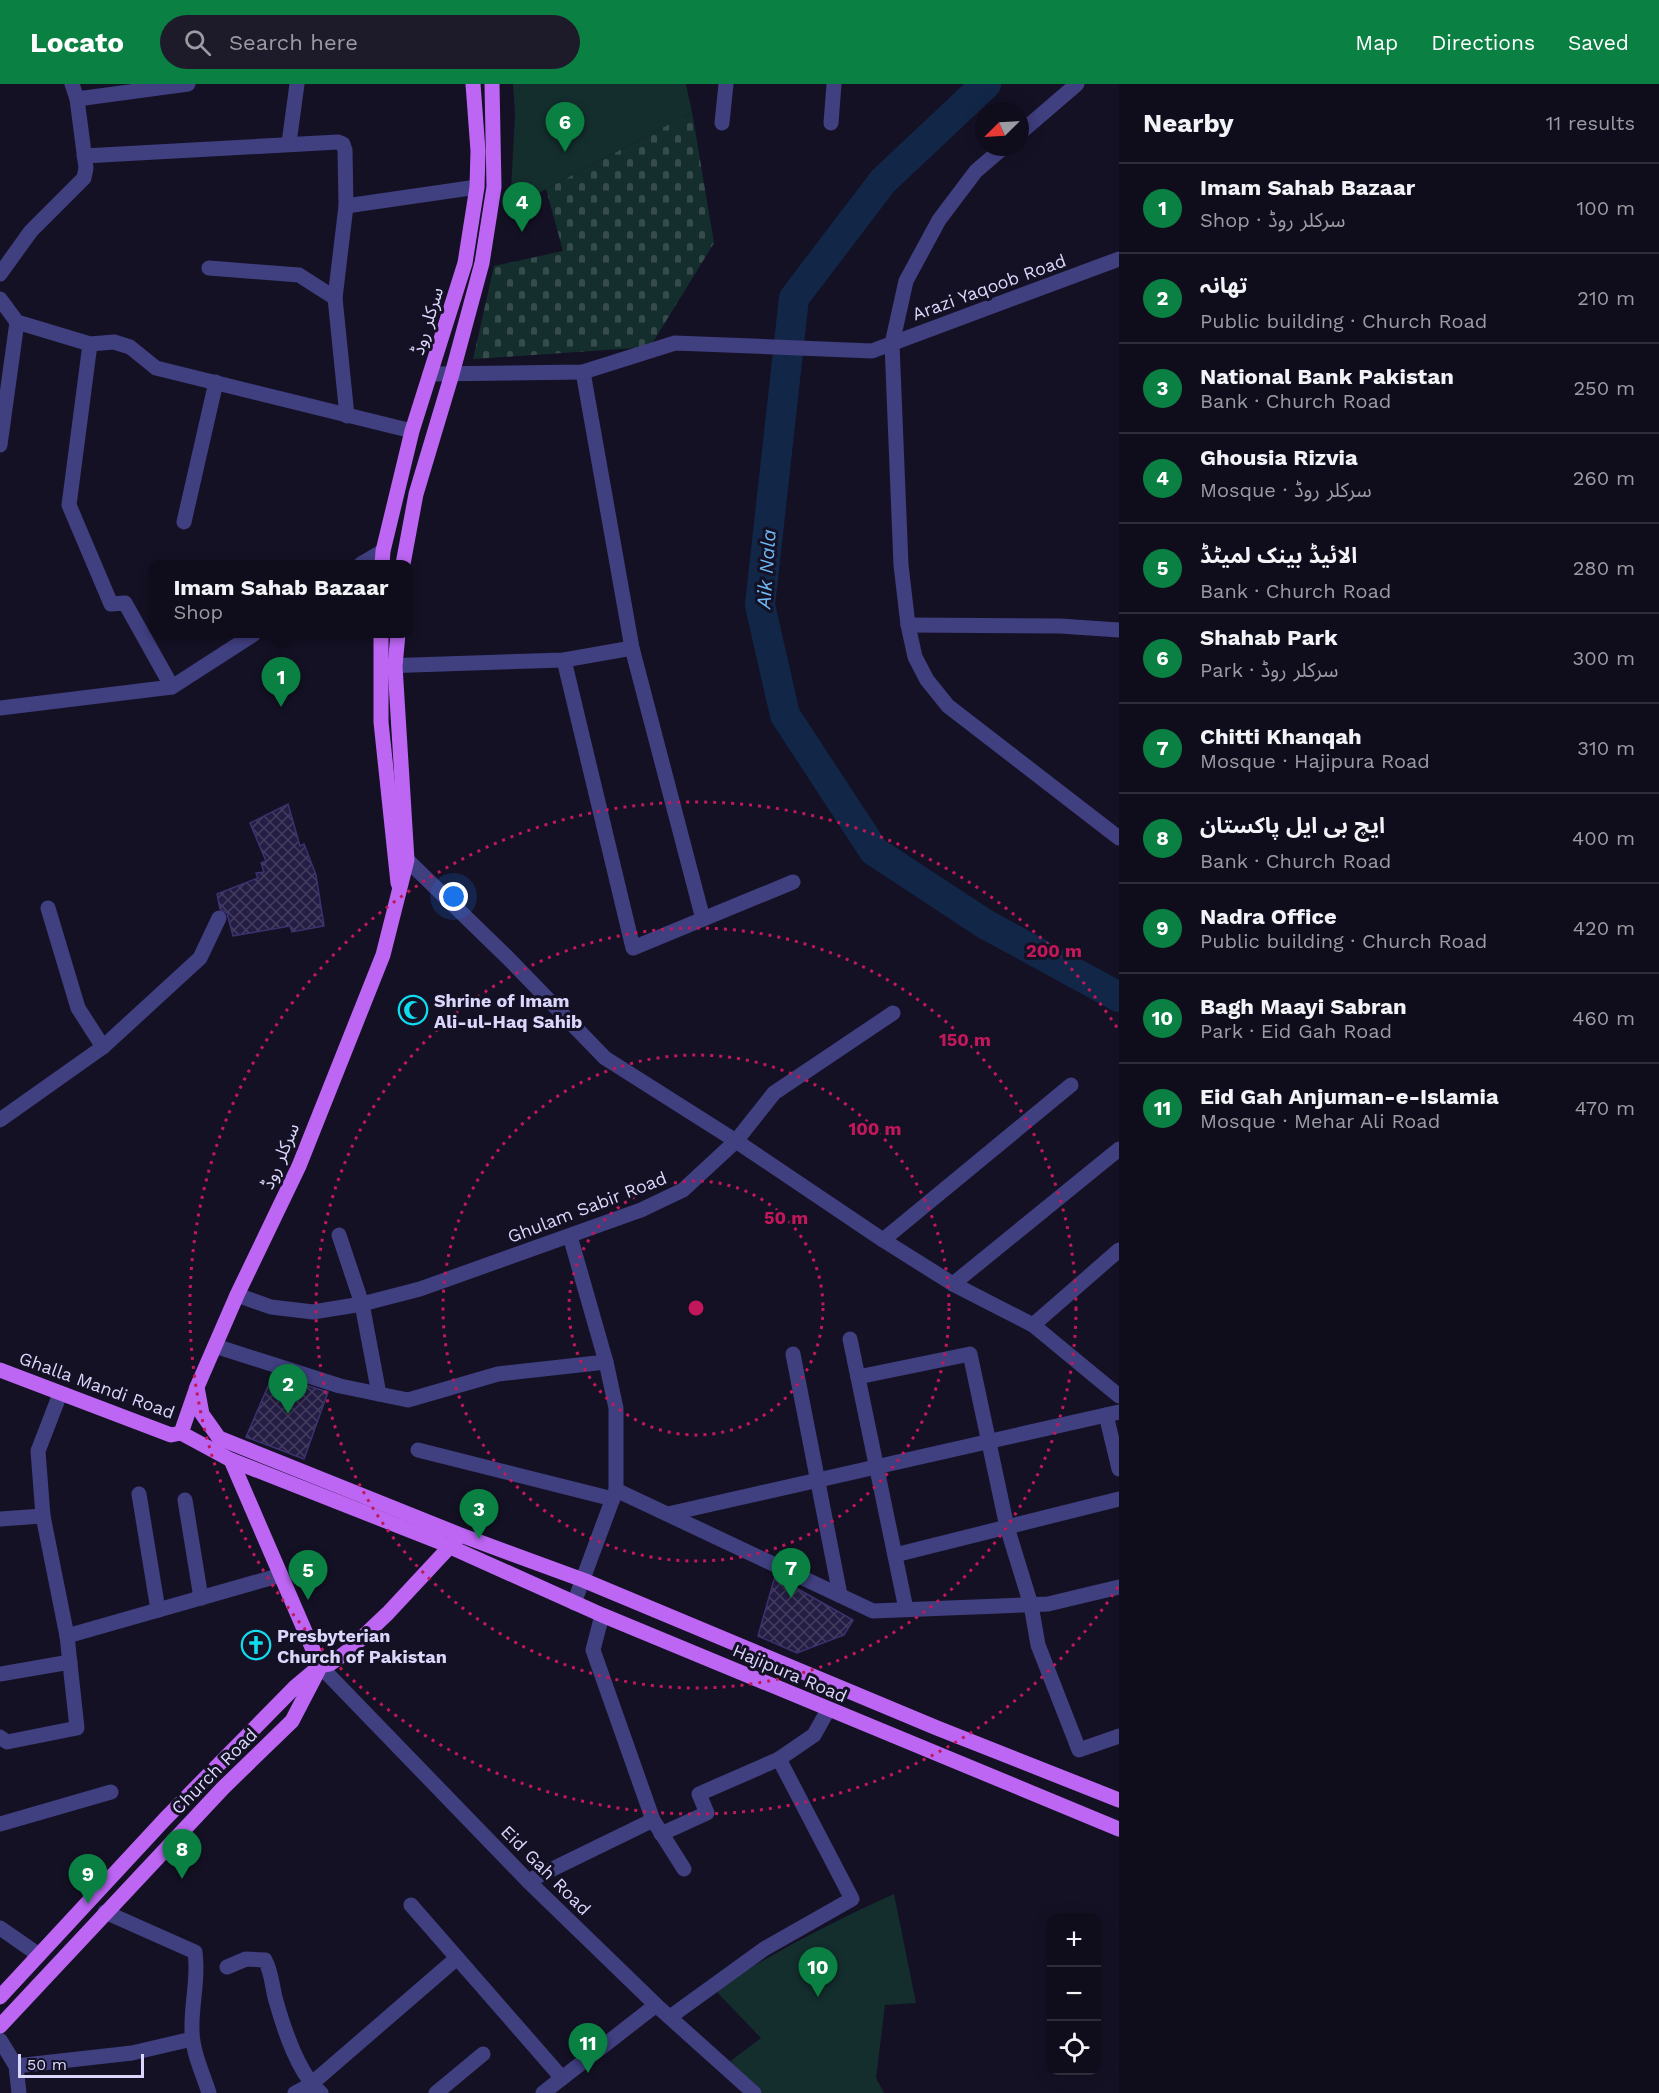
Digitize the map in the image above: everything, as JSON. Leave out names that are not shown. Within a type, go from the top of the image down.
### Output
[{"type":"main road","name":"سرکلر روڈ","points":[[383,558],[412,431],[465,263],[477,188],[478,151],[474,84]]},
{"type":"main road","name":"سرکلر روڈ","points":[[404,560],[416,494],[482,264],[494,187],[492,84]]},
{"type":"main road","name":"سرکلر روڈ","points":[[181,1433],[197,1387],[237,1295],[299,1166],[383,955],[407,860],[388,666],[382,638]]},
{"type":"main road","name":"سرکلر روڈ","points":[[396,638],[388,666],[381,722],[398,889]]},
{"type":"main road","name":"Ghalla Mandi Road","points":[[0,1370],[171,1436],[181,1433]]},
{"type":"main road","points":[[197,1387],[202,1414],[219,1438],[583,1580],[937,1728],[1119,1800]]},
{"type":"main road","name":"Hajipura Road","points":[[181,1433],[231,1461],[449,1547],[602,1615],[1119,1829]]},
{"type":"main road","points":[[231,1461],[320,1666]]},
{"type":"main road","name":"Church Road","points":[[0,1998],[165,1819],[295,1687],[320,1666],[330,1664],[349,1650],[388,1613],[462,1534]]},
{"type":"main road","name":"Church Road","points":[[0,2026],[223,1788],[292,1721],[320,1666]]},
{"type":"street","points":[[0,274],[31,231],[84,178],[86,168],[77,99],[72,84]]},
{"type":"street","points":[[77,99],[188,84]]},
{"type":"street","points":[[289,143],[297,84]]},
{"type":"street","points":[[722,123],[726,84]]},
{"type":"street","points":[[831,123],[834,84]]},
{"type":"street","points":[[1029,125],[1077,84]]},
{"type":"street","points":[[84,156],[289,143],[338,142],[343,144],[346,206],[335,298],[347,416]]},
{"type":"street","points":[[994,156],[976,171],[939,220],[906,281],[892,344],[901,565],[908,625],[915,657],[927,680],[948,706],[1119,838]]},
{"type":"street","points":[[346,206],[477,188]]},
{"type":"street","name":"Arazi Yaqoob Road","points":[[583,372],[675,343],[872,351],[1119,259]]},
{"type":"street","points":[[209,268],[299,275],[335,298]]},
{"type":"street","points":[[0,299],[17,322],[90,344],[114,342],[130,347],[156,368],[412,431]]},
{"type":"street","points":[[0,445],[17,322]]},
{"type":"street","points":[[90,344],[69,505],[111,604],[126,603],[172,687]]},
{"type":"street","points":[[430,374],[583,372],[632,648],[703,919]]},
{"type":"street","points":[[184,522],[216,382]]},
{"type":"street","points":[[908,625],[1060,626],[1119,630]]},
{"type":"street","points":[[0,708],[172,687],[246,638]]},
{"type":"street","points":[[388,666],[564,660],[632,648]]},
{"type":"street","points":[[564,660],[633,948],[793,882]]},
{"type":"street","points":[[393,847],[507,957],[605,1058],[953,1284],[1033,1325],[1119,1395]]},
{"type":"street","points":[[48,908],[78,1008],[103,1047]]},
{"type":"street","points":[[0,1120],[103,1047],[200,958],[219,918]]},
{"type":"street","name":"Ghulam Sabir Road","points":[[237,1295],[272,1307],[313,1312],[362,1304],[420,1289],[641,1210],[683,1190],[736,1142],[774,1093],[893,1013]]},
{"type":"street","points":[[883,1240],[1071,1085]]},
{"type":"street","points":[[953,1284],[1119,1149]]},
{"type":"street","points":[[339,1235],[362,1304],[379,1394]]},
{"type":"street","points":[[570,1236],[606,1362],[616,1408],[615,1495],[574,1603]]},
{"type":"street","points":[[1033,1325],[1119,1250]]},
{"type":"street","points":[[850,1339],[906,1609]]},
{"type":"street","points":[[215,1346],[340,1386],[408,1400],[498,1374],[606,1362]]},
{"type":"street","points":[[793,1354],[840,1595]]},
{"type":"street","points":[[858,1377],[970,1354],[1006,1527],[1031,1605],[1038,1645],[1079,1750],[1119,1736]]},
{"type":"street","points":[[0,1737],[8,1742],[77,1728],[67,1636],[43,1516],[38,1451],[60,1394]]},
{"type":"street","points":[[668,1514],[1112,1413],[1119,1469]]},
{"type":"street","points":[[418,1450],[615,1495],[668,1514],[873,1611],[1048,1604],[1119,1587]]},
{"type":"street","points":[[139,1494],[158,1610]]},
{"type":"street","points":[[895,1555],[1119,1499]]},
{"type":"street","points":[[185,1500],[201,1598]]},
{"type":"street","points":[[0,1519],[43,1516]]},
{"type":"street","points":[[67,1636],[281,1575]]},
{"type":"street","points":[[602,1615],[593,1650],[652,1820],[684,1869]]},
{"type":"street","points":[[0,1674],[70,1662]]},
{"type":"street","name":"Eid Gah Road","points":[[320,1666],[528,1881],[656,2005],[754,2093]]},
{"type":"street","points":[[661,1834],[707,1813],[699,1794],[779,1759],[814,1735],[828,1710]]},
{"type":"street","points":[[670,2017],[764,1948],[852,1899],[779,1759]]},
{"type":"street","points":[[0,1824],[111,1792]]},
{"type":"street","points":[[528,1881],[652,1820]]},
{"type":"street","points":[[411,1905],[562,2078]]},
{"type":"street","points":[[105,1912],[195,1952],[197,1978],[192,2039],[209,2093]]},
{"type":"street","points":[[0,1928],[39,1955]]},
{"type":"street","points":[[295,2093],[316,2089],[457,1958]]},
{"type":"street","points":[[228,1966],[246,1959],[265,1960],[288,2037],[316,2089]]},
{"type":"street","points":[[543,2093],[656,2005]]},
{"type":"street","points":[[16,2066],[132,2053],[192,2039]]},
{"type":"street","points":[[0,2040],[16,2066],[19,2093]]},
{"type":"street","points":[[436,2093],[483,2054]]},
{"type":"green space","points":[[513,84],[686,84],[692,112],[510,208],[515,114]]},
{"type":"green space","points":[[692,112],[714,243],[650,347],[473,359],[494,266],[563,251],[546,189]]},
{"type":"green space","points":[[894,1894],[916,2003],[885,2005],[876,2078],[884,2093],[754,2093],[724,2066],[761,2038],[715,1990],[758,1963]]},
{"type":"building","points":[[288,804],[300,846],[304,844],[316,875],[324,926],[292,932],[290,926],[233,936],[227,913],[220,909],[217,894],[258,878],[256,873],[264,872],[261,863],[266,861],[250,823]]},
{"type":"building","points":[[273,1375],[328,1392],[304,1459],[246,1437]]},
{"type":"building","points":[[775,1576],[853,1620],[844,1635],[797,1653],[758,1636]]},
{"type":"waterway","name":"Aik Nala","points":[[986,84],[883,181],[794,298],[760,605],[785,715],[874,851],[985,924],[1119,997]]},
{"type":"place","name":"Shahab Park","points":[[565,152]]},
{"type":"place","name":"Ghousia Rizvia","points":[[522,232]]},
{"type":"place","name":"Imam Sahab Bazaar","points":[[281,707]]},
{"type":"place","name":"Shrine of Imam Ali-ul-Haq Sahib","points":[[413,1010]]},
{"type":"place","name":"تھانہ","points":[[288,1414]]},
{"type":"place","name":"National Bank Pakistan","points":[[479,1539]]},
{"type":"place","name":"Chitti Khanqah","points":[[791,1598]]},
{"type":"place","name":"الائیڈ بینک لمیٹڈ","points":[[308,1600]]},
{"type":"place","name":"Presbyterian Church of Pakistan","points":[[256,1645]]},
{"type":"place","name":"ایچ بی ایل پاکستان","points":[[182,1879]]},
{"type":"place","name":"Nadra Office","points":[[88,1904]]},
{"type":"place","name":"Bagh Maayi Sabran","points":[[818,1997]]},
{"type":"place","name":"Eid Gah Anjuman-e-Islamia","points":[[588,2073]]}]
